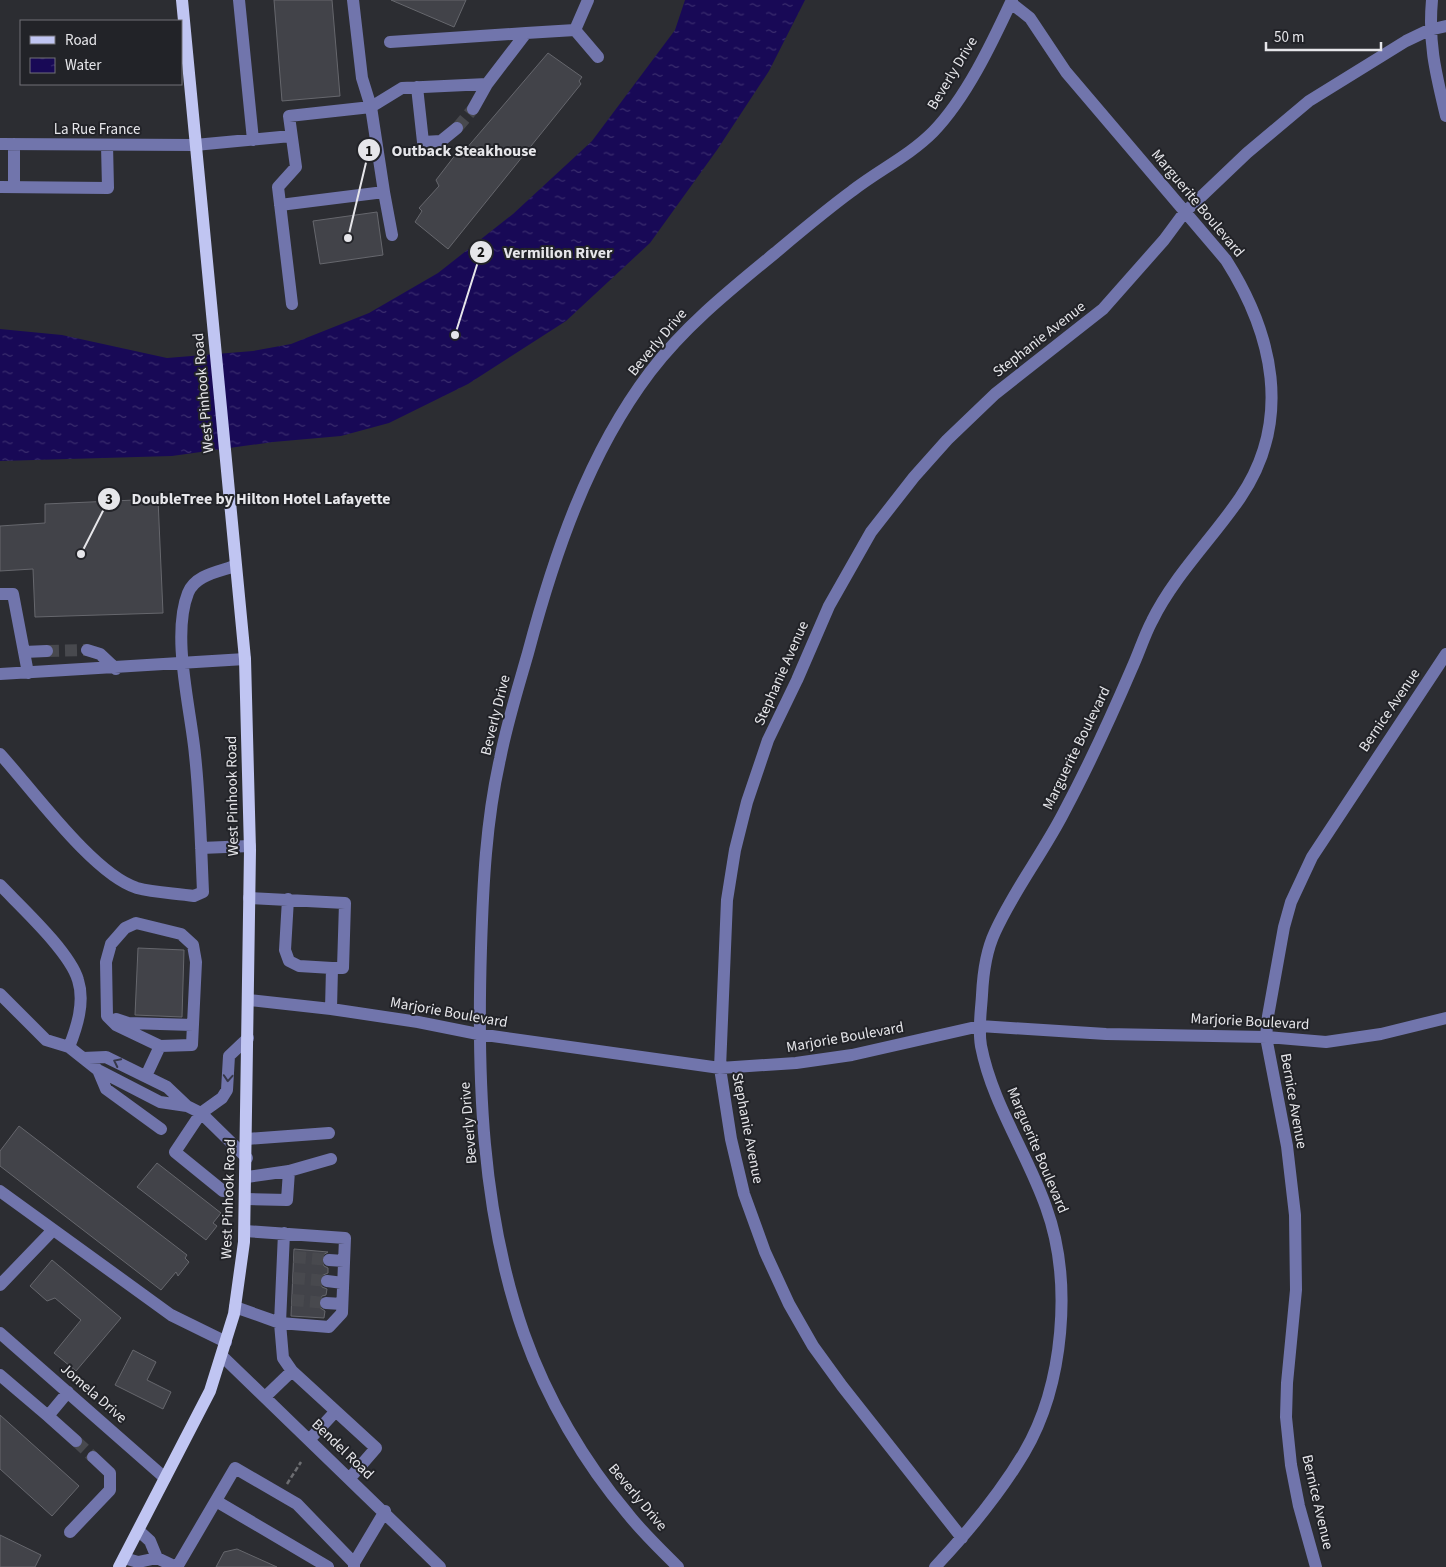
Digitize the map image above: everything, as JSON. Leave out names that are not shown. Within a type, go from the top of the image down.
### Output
[{"type":"main road","name":"West Pinhook Road","points":[[121,1563],[210,1391],[222,1356],[235,1307],[244,1231],[247,1177],[250,846],[245,659],[182,0]]},
{"type":"street","points":[[239,0],[253,140]]},
{"type":"street","points":[[353,0],[362,78],[371,107],[392,235]]},
{"type":"street","points":[[575,30],[588,0]]},
{"type":"street","points":[[1432,0],[1429,30],[1432,55],[1446,116]]},
{"type":"street","name":"Marguerite Boulevard","points":[[935,1567],[962,1538],[996,1496],[1025,1451],[1042,1415],[1053,1370],[1062,1303],[1060,1272],[1053,1228],[1037,1183],[990,1075],[982,1048],[980,1026],[983,976],[995,932],[1063,815],[1093,756],[1152,620],[1172,588],[1247,488],[1262,458],[1272,406],[1272,381],[1266,350],[1254,310],[1226,260],[1184,213],[1066,72],[1030,18],[1011,2]]},
{"type":"street","name":"Beverly Drive","points":[[678,1567],[628,1515],[594,1470],[569,1432],[525,1337],[514,1301],[491,1190],[482,1126],[478,1034],[484,865],[500,760],[544,591],[582,491],[604,444],[650,373],[688,326],[845,196],[901,160],[934,131],[970,80],[1011,2]]},
{"type":"street","name":"Stephanie Avenue","points":[[962,1538],[842,1386],[813,1346],[789,1304],[765,1252],[744,1194],[731,1139],[720,1068],[727,900],[735,850],[747,802],[768,740],[797,680],[829,606],[871,532],[933,455],[995,394],[1103,309],[1164,240],[1184,213],[1247,153],[1309,101],[1383,54],[1429,30],[1446,26]]},
{"type":"street","points":[[390,42],[575,30]]},
{"type":"street","points":[[575,30],[598,57]]},
{"type":"street","points":[[473,109],[487,84],[526,33]]},
{"type":"street","points":[[292,304],[278,187],[296,167],[289,116],[371,107],[402,88],[487,84]]},
{"type":"street","points":[[417,87],[423,142],[441,142],[457,128]]},
{"type":"street","name":"La Rue France","points":[[0,144],[195,145],[291,136]]},
{"type":"street","points":[[14,144],[14,187]]},
{"type":"street","points":[[0,187],[108,188],[107,145]]},
{"type":"street","points":[[280,205],[384,192]]},
{"type":"street","points":[[0,754],[53,815],[116,879],[138,888],[194,896],[203,892],[195,756],[183,663],[181,626],[188,592],[200,578],[235,566]]},
{"type":"street","points":[[0,594],[13,594],[28,673]]},
{"type":"street","points":[[87,650],[100,654],[116,669]]},
{"type":"street","points":[[24,652],[47,651]]},
{"type":"street","name":"Bernice Avenue","points":[[1316,1567],[1299,1506],[1290,1456],[1286,1417],[1296,1290],[1295,1215],[1286,1146],[1266,1037],[1284,927],[1291,902],[1312,857],[1446,654]]},
{"type":"street","points":[[0,674],[116,669],[245,659]]},
{"type":"street","points":[[201,848],[250,846]]},
{"type":"street","points":[[0,885],[66,958],[78,979],[80,1001],[78,1024],[69,1047]]},
{"type":"street","points":[[250,898],[346,903],[343,968],[299,966],[290,961],[285,950],[288,900]]},
{"type":"street","points":[[136,923],[181,934],[193,945],[196,962],[192,1045],[160,1046],[116,1025],[107,1016],[106,962],[111,944],[125,928],[136,923]]},
{"type":"street","points":[[331,1009],[332,968]]},
{"type":"street","points":[[0,994],[46,1040],[69,1047],[98,1070],[160,1102],[187,1106]]},
{"type":"street","name":"Marjorie Boulevard","points":[[249,1000],[331,1009],[418,1022],[478,1034],[720,1068],[796,1063],[852,1055],[980,1026],[1106,1034],[1266,1037],[1326,1042],[1341,1041],[1446,1018]]},
{"type":"street","points":[[107,1016],[128,1023],[193,1024]]},
{"type":"street","points":[[223,1191],[175,1152],[201,1113],[222,1098],[227,1090],[229,1056],[248,1038]]},
{"type":"street","points":[[146,1076],[160,1046]]},
{"type":"street","points":[[83,1058],[106,1057],[167,1087],[187,1106],[201,1113],[247,1158]]},
{"type":"street","points":[[98,1070],[106,1089],[161,1129]]},
{"type":"street","points":[[247,1139],[329,1133]]},
{"type":"street","points":[[247,1177],[289,1170],[331,1159]]},
{"type":"street","points":[[246,1199],[287,1200],[289,1170]]},
{"type":"street","points":[[0,1191],[170,1315],[226,1342]]},
{"type":"street","points":[[0,1285],[53,1230]]},
{"type":"street","points":[[235,1307],[280,1322],[329,1327],[342,1313],[345,1238],[244,1231]]},
{"type":"street","points":[[284,1233],[288,1257],[286,1300],[280,1322],[282,1358],[292,1371],[376,1448],[350,1478]]},
{"type":"street","points":[[329,1260],[344,1261]]},
{"type":"street","points":[[327,1281],[343,1283]]},
{"type":"street","points":[[326,1303],[342,1304]]},
{"type":"street","name":"Jomela Drive","points":[[0,1333],[166,1478]]},
{"type":"street","name":"Bendel Road","points":[[222,1356],[385,1511],[440,1567]]},
{"type":"street","points":[[265,1397],[292,1371]]},
{"type":"street","points":[[0,1375],[76,1441]]},
{"type":"street","points":[[48,1416],[68,1392]]},
{"type":"street","points":[[310,1439],[335,1412]]},
{"type":"street","points":[[70,1532],[110,1490],[110,1473],[93,1457]]},
{"type":"street","points":[[121,1563],[157,1558],[177,1567],[235,1468],[297,1504],[354,1565],[385,1511]]},
{"type":"street","points":[[216,1500],[328,1567]]},
{"type":"street","points":[[139,1531],[150,1541],[157,1558]]},
{"type":"path","points":[[280,1494],[301,1462]]},
{"type":"water","points":[[685,0],[805,0],[769,71],[717,150],[650,243],[566,321],[468,384],[389,423],[341,436],[273,442],[172,456],[0,461],[0,329],[62,335],[167,358],[253,351],[291,344],[369,313],[438,273],[513,214],[592,141],[675,30]]},
{"type":"building","points":[[274,0],[332,0],[340,96],[282,101]]},
{"type":"building","points":[[391,0],[466,0],[454,27]]},
{"type":"building","points":[[548,53],[582,77],[579,81],[581,84],[448,249],[415,222],[422,211],[419,208],[439,186],[436,180],[456,154],[460,156]]},
{"type":"building","points":[[377,212],[383,255],[320,264],[313,221]]},
{"type":"building","points":[[158,499],[163,613],[35,617],[33,569],[0,571],[0,526],[45,523],[45,504]]},
{"type":"building","points":[[138,948],[184,950],[182,1017],[135,1015]]},
{"type":"building","points":[[19,1126],[187,1255],[185,1258],[189,1262],[178,1276],[176,1272],[161,1290],[0,1166],[0,1151]]},
{"type":"building","points":[[157,1163],[221,1213],[213,1223],[217,1226],[206,1240],[137,1187]]},
{"type":"building","points":[[294,1249],[328,1252],[323,1255],[321,1260],[324,1266],[328,1268],[328,1273],[321,1276],[319,1280],[322,1287],[327,1289],[326,1295],[322,1296],[318,1302],[319,1307],[325,1311],[324,1318],[291,1316]]},
{"type":"building","points":[[52,1260],[121,1318],[76,1371],[54,1353],[81,1320],[55,1298],[47,1301],[30,1286]]},
{"type":"building","points":[[133,1350],[156,1362],[147,1380],[171,1392],[163,1409],[115,1385]]},
{"type":"building","points":[[0,1415],[79,1486],[52,1516],[0,1469]]},
{"type":"building","points":[[0,1535],[41,1555],[35,1567],[0,1567]]},
{"type":"building","points":[[237,1549],[277,1567],[216,1567],[224,1552]]},
{"type":"tunnel","points":[[457,128],[473,109]]},
{"type":"tunnel","points":[[47,651],[87,650]]},
{"type":"tunnel","points":[[294,1257],[329,1260]]},
{"type":"tunnel","points":[[293,1278],[327,1281]]},
{"type":"tunnel","points":[[292,1300],[326,1303]]},
{"type":"tunnel","points":[[76,1441],[93,1457]]},
{"type":"place","name":"Outback Steakhouse","points":[[348,238]]},
{"type":"place","name":"Vermilion River","points":[[455,335]]},
{"type":"place","name":"DoubleTree by Hilton Hotel Lafayette","points":[[81,554]]}]
